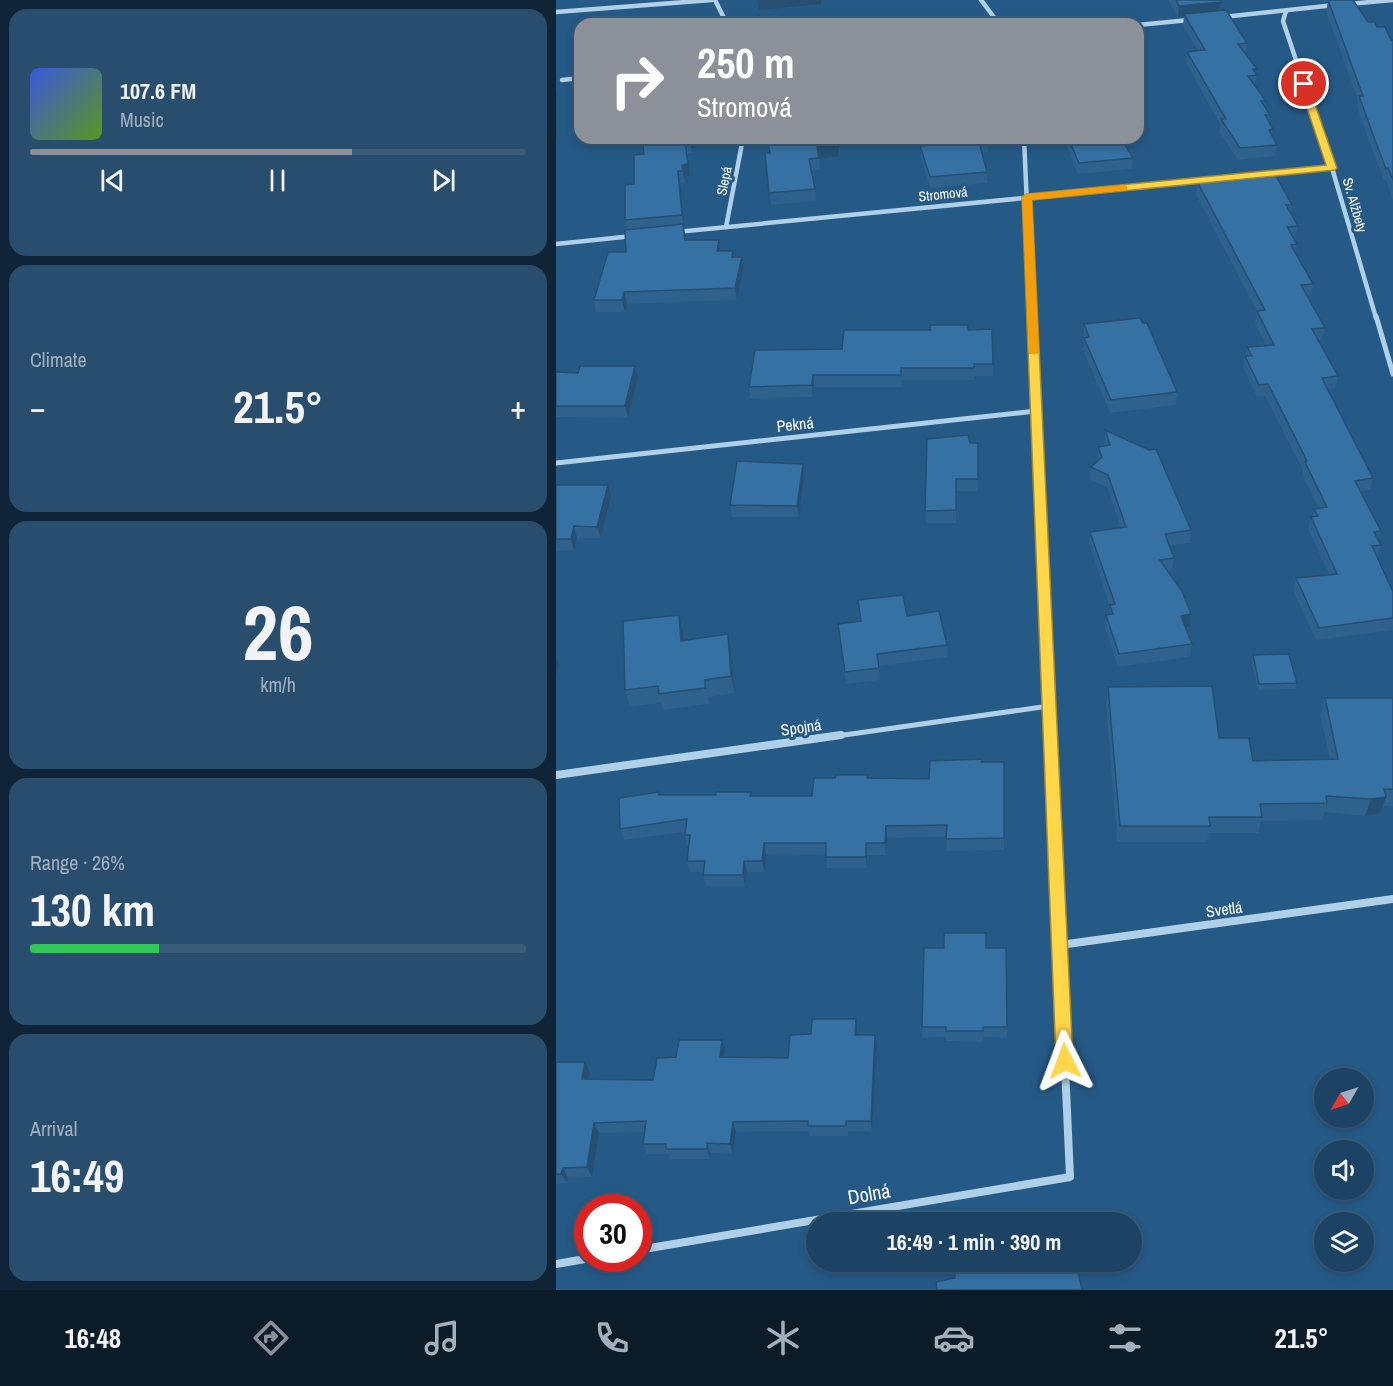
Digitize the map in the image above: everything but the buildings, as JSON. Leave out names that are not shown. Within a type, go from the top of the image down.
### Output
[{"type":"street","points":[[556,12],[713,0],[724,18]]},
{"type":"street","points":[[981,0],[994,18]]},
{"type":"street","points":[[1218,17],[1393,0]]},
{"type":"street","name":"Sv. Alžbety","points":[[1286,11],[1283,21],[1332,168],[1393,374]]},
{"type":"street","points":[[1144,24],[1195,20]]},
{"type":"street","points":[[562,80],[574,79]]},
{"type":"street","name":"Slepá","points":[[726,227],[742,144]]},
{"type":"street","points":[[1024,144],[1060,945]]},
{"type":"street","name":"Stromová","points":[[669,232],[1332,168]]},
{"type":"street","points":[[556,244],[635,236]]},
{"type":"street","name":"Pekná","points":[[556,463],[1036,411]]},
{"type":"street","name":"Spojná","points":[[556,774],[1049,706]]},
{"type":"street","name":"Svetlá","points":[[1060,945],[1393,899]]},
{"type":"street","name":"Dolná","points":[[652,1248],[1070,1177],[1060,945]]},
{"type":"street","points":[[556,1264],[574,1261]]},
{"type":"slow traffic","points":[[1033,352],[1027,197],[1124,188]]},
{"type":"route","points":[[1065,1061],[1027,197],[1332,168],[1304,84]]}]
